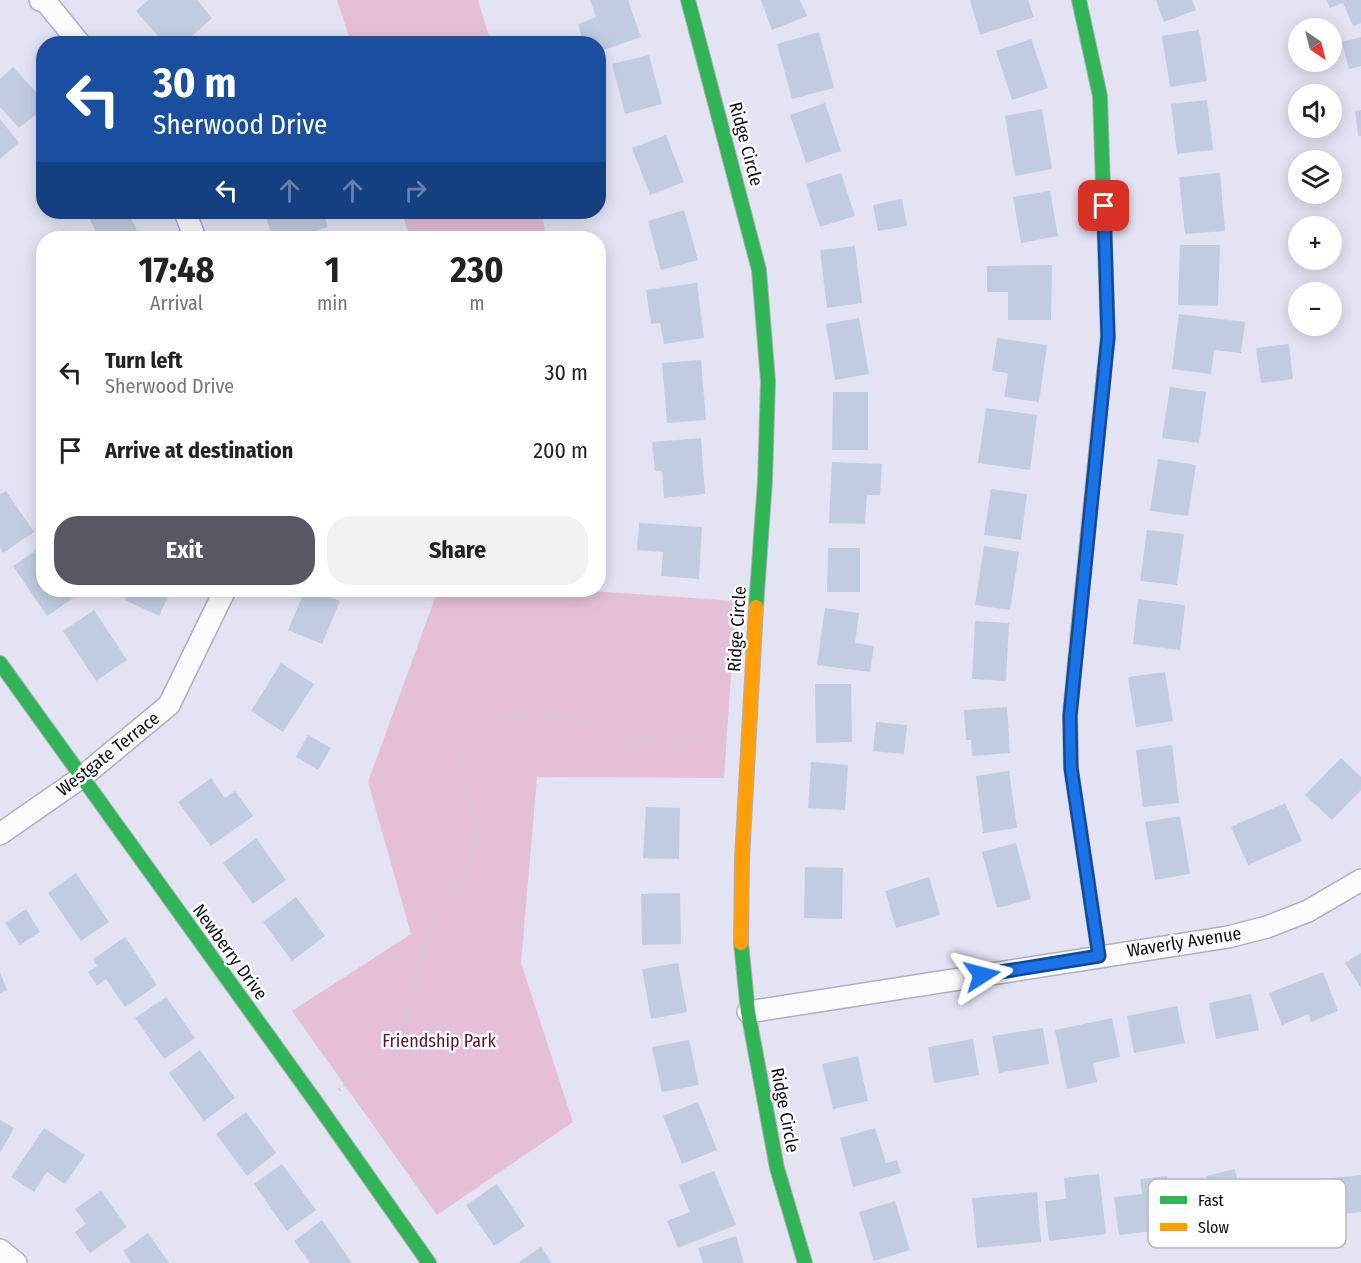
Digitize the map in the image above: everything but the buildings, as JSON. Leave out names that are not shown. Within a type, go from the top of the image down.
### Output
[{"type":"street","name":"Ridge Circle","points":[[688,0],[759,270],[768,381],[765,481],[748,732],[741,940],[748,1012],[777,1168],[805,1263]]},
{"type":"street","points":[[1079,0],[1100,96],[1108,337],[1070,716],[1071,768],[1099,956]]},
{"type":"street","points":[[44,1],[73,36]]},
{"type":"street","name":"Westgate Terrace","points":[[0,834],[82,777],[169,705],[222,597]]},
{"type":"street","name":"Newberry Drive","points":[[0,663],[429,1263]]},
{"type":"street","name":"Waverly Avenue","points":[[748,1012],[1228,937],[1267,927],[1308,911],[1361,880]]},
{"type":"street","points":[[0,1250],[16,1263]]},
{"type":"path","points":[[318,1106],[390,1053],[405,1028],[424,948],[439,913],[465,877],[473,857],[476,832],[460,762],[468,745],[489,726],[508,716],[539,713],[566,717],[627,739],[650,742],[748,732]]},
{"type":"green space","points":[[337,0],[478,0],[489,36],[349,36]]},
{"type":"green space","points":[[404,219],[543,219],[545,231],[408,231]]},
{"type":"green space","name":"Friendship Park","points":[[606,592],[736,601],[724,778],[537,777],[521,963],[573,1122],[437,1215],[292,1011],[411,934],[368,782],[435,597],[606,597]]},
{"type":"traffic: fast","points":[[688,0],[759,270],[768,381],[765,481],[756,607]]},
{"type":"traffic: fast","points":[[1079,0],[1100,96],[1108,337],[1104,373]]},
{"type":"traffic: fast","points":[[1076,651],[1070,715],[1071,768],[1099,956]]},
{"type":"traffic: fast","points":[[0,663],[429,1263]]},
{"type":"traffic: fast","points":[[741,943],[748,1012],[777,1168],[805,1263]]},
{"type":"traffic: slow","points":[[1076,651],[1104,373]]},
{"type":"traffic: slow","points":[[741,943],[742,859],[756,607]]},
{"type":"route","points":[[982,975],[1099,956],[1071,768],[1070,716],[1108,337],[1104,206]]}]
